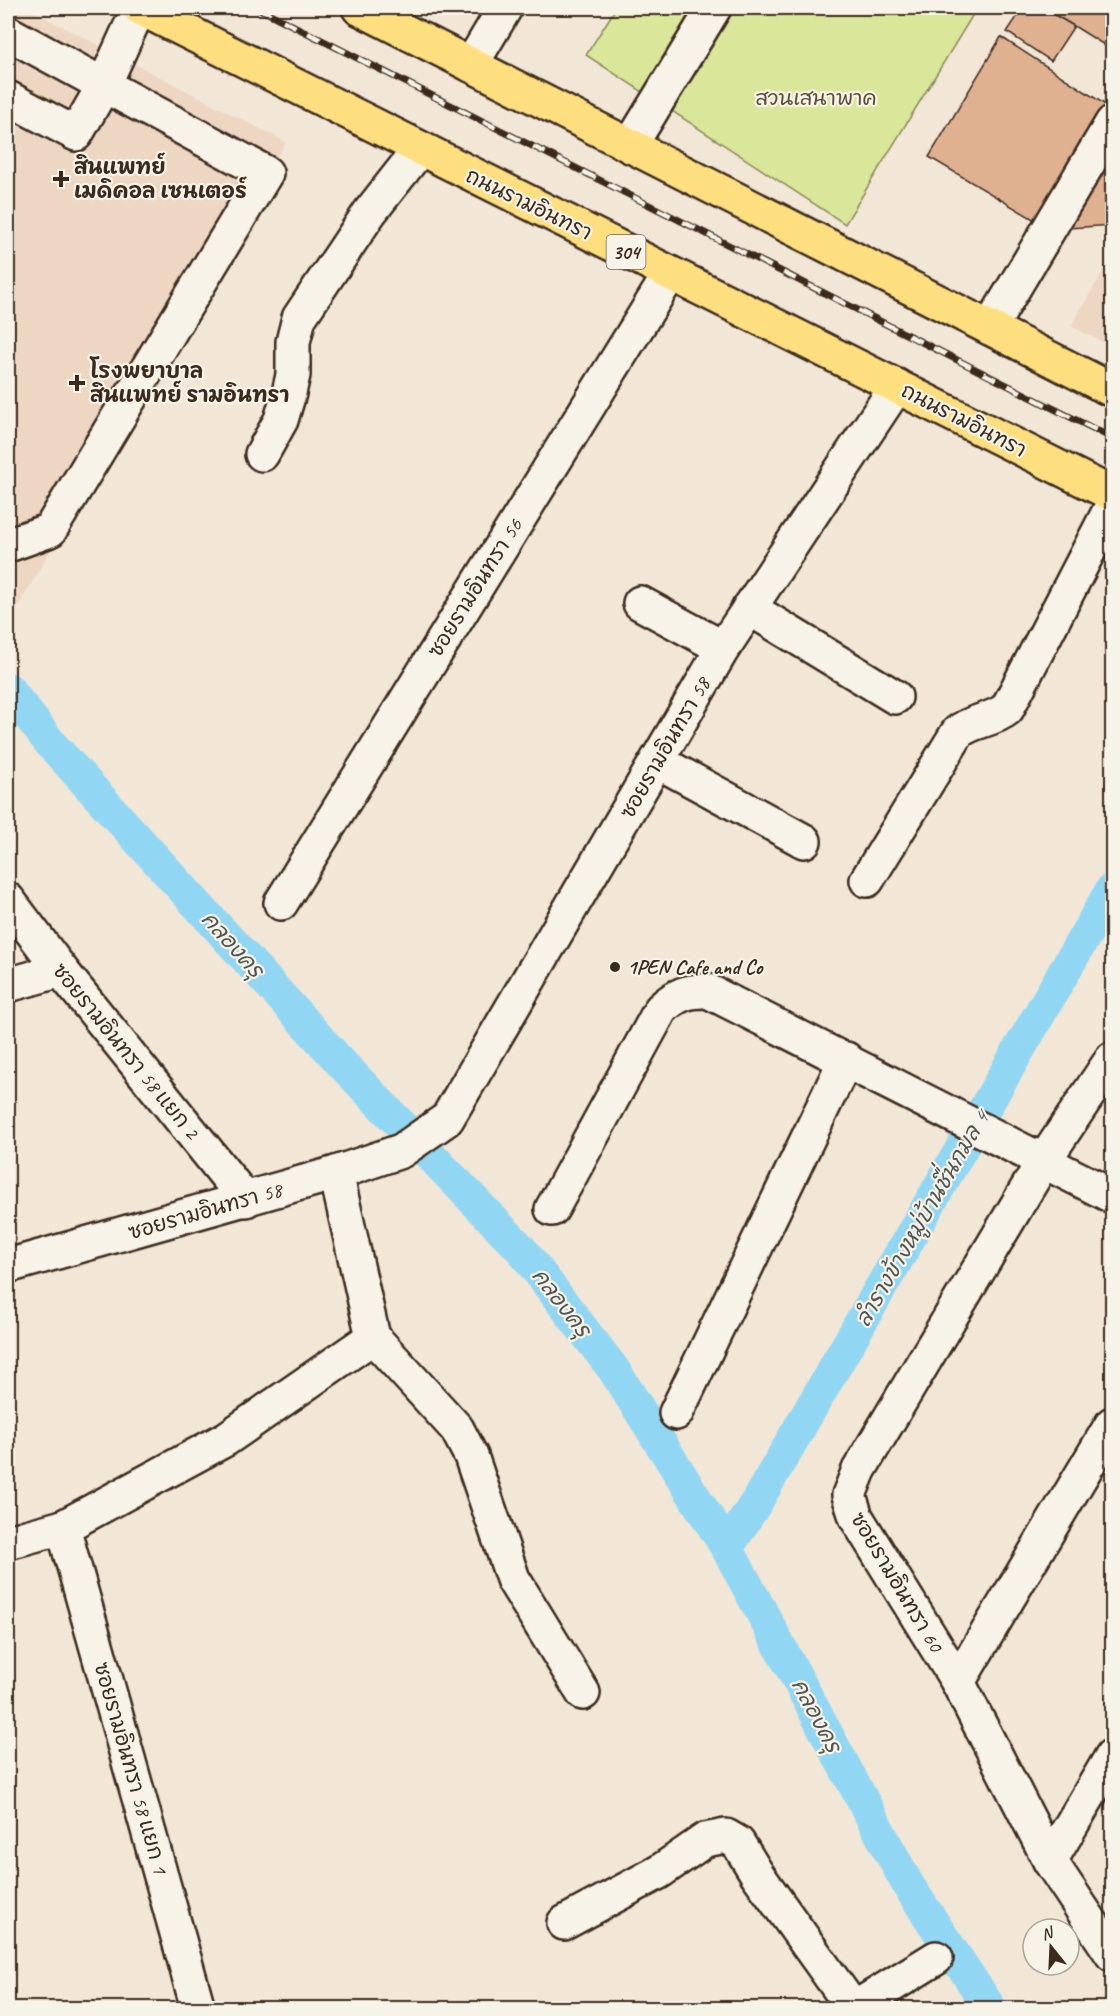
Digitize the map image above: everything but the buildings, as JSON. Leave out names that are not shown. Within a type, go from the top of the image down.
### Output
[{"type":"main road","name":"ถนนรามอินทรา","points":[[140,8],[419,150],[1113,494]]},
{"type":"main road","points":[[370,10],[471,65],[1113,390]]},
{"type":"street","points":[[8,98],[76,134],[104,85],[140,8]]},
{"type":"street","points":[[471,65],[505,8]]},
{"type":"street","points":[[630,146],[714,8]]},
{"type":"street","points":[[8,33],[266,173],[50,530],[8,545]]},
{"type":"street","points":[[990,328],[1113,123]]},
{"type":"street","points":[[262,454],[281,420],[294,375],[293,342],[299,318],[370,212],[419,150]]},
{"type":"street","name":"ซอยรามอินทรา 56","points":[[281,903],[670,274]]},
{"type":"street","name":"ซอยรามอินทรา 58","points":[[8,1266],[336,1173],[401,1151],[447,1119],[723,648],[897,386]]},
{"type":"street","points":[[867,880],[958,732],[967,725],[999,716],[1007,709],[1113,506]]},
{"type":"street","points":[[640,603],[723,648]]},
{"type":"street","points":[[749,608],[895,696]]},
{"type":"street","points":[[657,760],[804,841]]},
{"type":"street","name":"ซอยรามอินทรา 58 แยก 2","points":[[8,900],[61,970],[246,1200]]},
{"type":"street","points":[[8,984],[61,970]]},
{"type":"street","points":[[552,1209],[661,1009],[678,995],[696,990],[708,991],[846,1059],[1113,1196]]},
{"type":"street","points":[[676,1413],[846,1059]]},
{"type":"street","name":"ซอยรามอินทรา 60","points":[[1113,1059],[1043,1162],[859,1470],[849,1495],[856,1517],[958,1682],[1050,1861],[1113,1954]]},
{"type":"street","points":[[336,1173],[373,1337],[457,1429],[471,1456],[513,1579],[583,1693]]},
{"type":"street","points":[[8,1542],[63,1527],[226,1439],[373,1337]]},
{"type":"street","points":[[958,1682],[1113,1424]]},
{"type":"street","name":"ซอยรามอินทรา 58 แยก 1","points":[[63,1527],[196,2008]]},
{"type":"street","points":[[1050,1861],[1113,1756]]},
{"type":"street","points":[[564,1923],[659,1872],[705,1840],[726,1836],[738,1843],[757,1875],[854,2008],[936,1958]]},
{"type":"shaded area","name":"โรงพยาบาล สินแพทย์ รามอินทรา","points":[[8,8],[26,8],[286,142],[8,624]]},
{"type":"shaded area","points":[[1112,257],[1112,347],[1071,326]]},
{"type":"green space","name":"สวนเสนาพาค","points":[[616,8],[977,8],[845,224],[586,55]]},
{"type":"waterway","name":"คลองครุ","points":[[8,689],[51,744],[345,1067],[521,1249],[614,1370],[727,1548],[908,1885],[990,2008]]},
{"type":"waterway","name":"ลำรางข้างหมู่บ้านชื่นกมล 4","points":[[727,1548],[757,1501],[1112,889]]},
{"type":"railway","points":[[258,8],[1112,438]]},
{"type":"place","name":"สินแพทย์ เมดิคอล เซนเตอร์","points":[[61,179]]},
{"type":"place","name":"โรงพยาบาล สินแพทย์ รามอินทรา","points":[[77,383]]},
{"type":"place","name":"1PEN Cafe and Co","points":[[615,967]]}]
